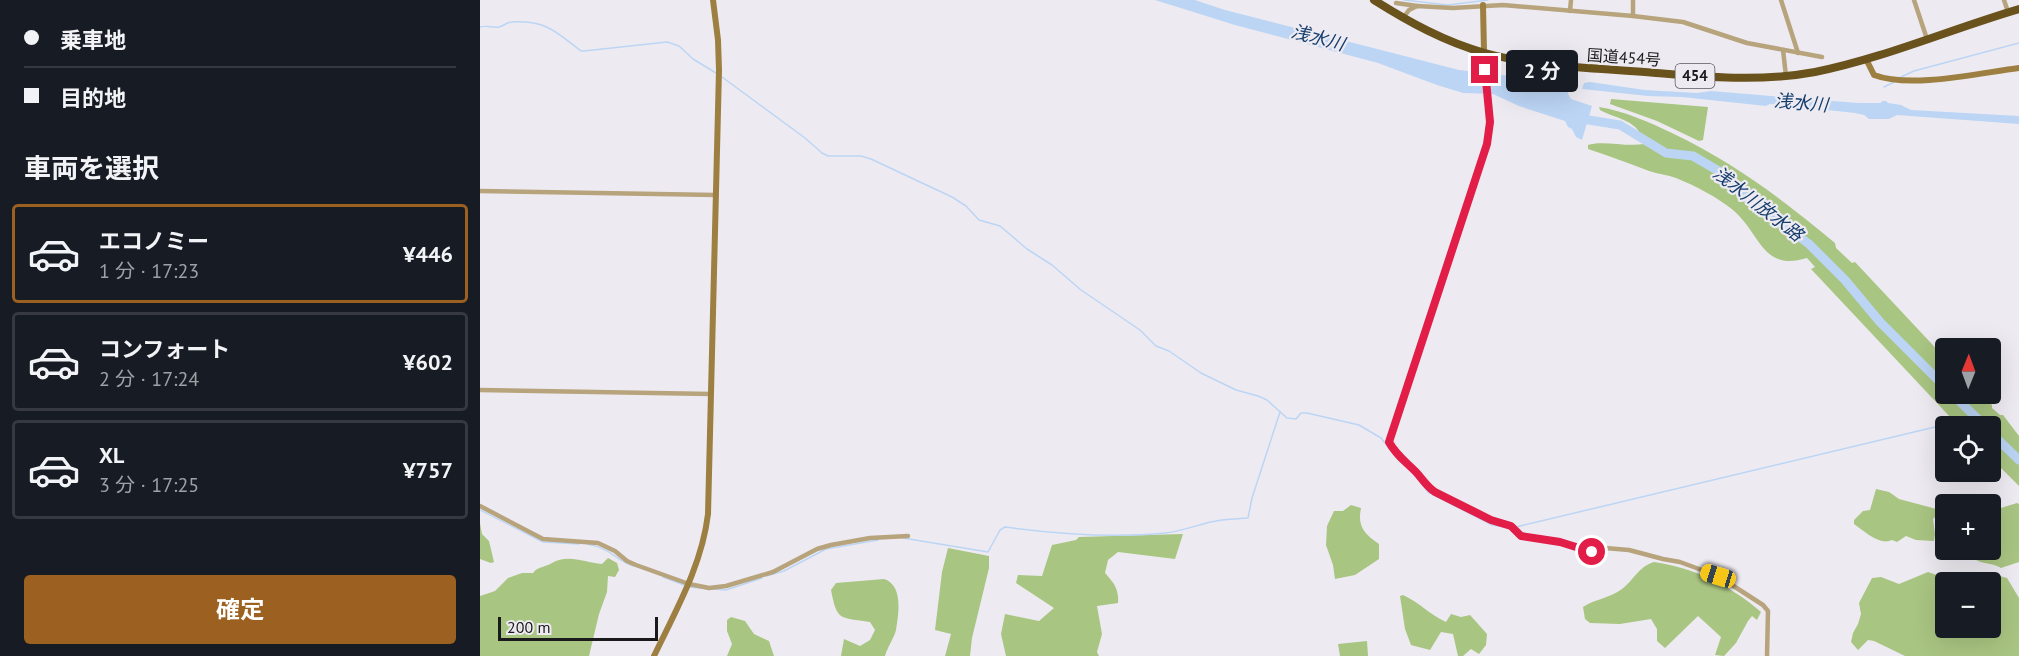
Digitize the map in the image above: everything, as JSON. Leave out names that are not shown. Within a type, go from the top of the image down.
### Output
[{"type":"highway","name":"国道454号","points":[[1374,0],[1403,19],[1454,42],[1484,52],[1529,62],[1726,78],[1786,76],[1814,72],[1866,59],[2019,9]]},
{"type":"street","points":[[654,656],[701,552],[708,514],[719,50],[713,0]]},
{"type":"street","points":[[1570,11],[1571,0]]},
{"type":"street","points":[[1633,0],[1633,16]]},
{"type":"street","points":[[1781,0],[1798,53]]},
{"type":"street","points":[[1914,0],[1927,39]]},
{"type":"street","points":[[2004,0],[2008,12]]},
{"type":"street","points":[[1396,3],[1442,8],[1483,3],[1683,22],[1748,43],[1822,57]]},
{"type":"street","points":[[1483,3],[1485,70],[1490,122],[1487,144],[1389,442],[1398,457],[1415,471],[1426,486],[1491,520],[1511,526],[1521,536],[1560,542],[1588,552],[1605,548],[1629,550],[1680,562],[1718,576],[1745,592],[1768,611],[1767,656]]},
{"type":"street","points":[[1403,19],[1409,10],[1417,6]]},
{"type":"street","points":[[1783,50],[1786,76]]},
{"type":"street","points":[[1866,59],[1874,75],[1891,80],[1924,80],[2019,68]]},
{"type":"street","points":[[480,191],[716,195]]},
{"type":"street","points":[[480,390],[711,394]]},
{"type":"street","points":[[480,506],[543,539],[598,543],[615,551],[627,561],[688,584],[709,588],[726,586],[782,568],[818,549],[831,545],[870,538],[908,536]]},
{"type":"green space","points":[[1611,99],[1708,107],[1703,140],[1699,141],[1657,121],[1610,104]]},
{"type":"green space","points":[[1599,107],[1618,111],[1645,121],[1717,157],[1777,197],[1835,243],[1836,248],[1852,263],[1855,262],[1935,347],[1935,401],[1811,269],[1815,267],[1807,258],[1792,261],[1780,260],[1771,255],[1733,210],[1699,188],[1676,178],[1649,171],[1588,149],[1588,145],[1593,144],[1644,144],[1638,130],[1633,125],[1600,110]]},
{"type":"green space","points":[[1938,404],[1991,404],[1992,408],[2003,415],[2019,436],[2019,486],[2001,468],[2001,416],[1949,416]]},
{"type":"green space","points":[[1876,489],[1889,492],[1899,499],[1935,509],[1934,541],[1916,540],[1906,536],[1897,542],[1882,541],[1872,537],[1854,524],[1854,520],[1863,511],[1870,510]]},
{"type":"green space","points":[[2019,504],[2019,562],[2001,568],[1977,560],[2001,560],[2001,508]]},
{"type":"green space","points":[[1351,505],[1361,508],[1361,525],[1366,533],[1379,544],[1379,559],[1355,575],[1335,579],[1326,545],[1327,526],[1334,511],[1343,511]]},
{"type":"green space","points":[[480,523],[482,534],[489,541],[494,562],[491,563],[480,559]]},
{"type":"green space","points":[[1183,534],[1175,559],[1118,552],[1108,560],[1105,573],[1115,586],[1118,603],[1097,606],[1102,634],[1097,652],[1099,656],[1006,656],[1001,634],[1005,614],[1039,621],[1054,608],[1016,583],[1018,575],[1042,576],[1052,545],[1076,540],[1079,537]]},
{"type":"green space","points":[[948,548],[989,556],[989,568],[972,638],[970,656],[945,656],[951,634],[935,630],[942,572]]},
{"type":"green space","points":[[608,558],[617,563],[619,570],[615,577],[608,576],[607,592],[589,656],[480,656],[480,596],[495,591],[508,578],[522,573],[533,573],[557,561],[570,559],[602,564]]},
{"type":"green space","points":[[1654,562],[1697,573],[1724,586],[1761,612],[1757,620],[1752,616],[1736,643],[1724,656],[1715,655],[1721,637],[1698,616],[1665,648],[1657,641],[1657,629],[1651,619],[1620,624],[1590,623],[1585,619],[1583,607],[1617,592],[1640,570]]},
{"type":"green space","points":[[1928,572],[1935,574],[1935,638],[2001,638],[2001,576],[2007,578],[2019,598],[2019,656],[1905,656],[1868,640],[1858,650],[1851,642],[1861,614],[1859,603],[1872,578],[1881,577],[1899,584]]},
{"type":"green space","points":[[884,579],[894,587],[899,608],[895,633],[885,656],[841,656],[844,639],[860,646],[870,640],[875,630],[870,622],[846,618],[838,613],[831,590],[836,583]]},
{"type":"green space","points":[[1403,595],[1446,622],[1451,614],[1461,617],[1470,615],[1487,634],[1486,645],[1479,654],[1471,649],[1463,656],[1458,656],[1453,634],[1441,632],[1430,650],[1411,645],[1405,629],[1400,596]]},
{"type":"green space","points":[[731,617],[745,621],[754,634],[769,641],[774,656],[727,656],[732,644],[727,631],[727,620]]},
{"type":"green space","points":[[1367,641],[1368,656],[1340,656],[1338,644]]},
{"type":"water","name":"浅水川","points":[[1155,0],[1195,0],[1225,10],[1459,70],[1566,80],[1569,82],[1568,94],[1571,99],[1592,106],[1582,140],[1576,137],[1565,121],[1519,106],[1493,94],[1463,93],[1378,63],[1235,25]]},
{"type":"water","name":"浅水川","points":[[1584,83],[1645,90],[1697,93],[1711,91],[1858,103],[1886,101],[1911,110],[2019,116],[2019,124],[1897,115],[1889,119],[1869,119],[1855,113],[1770,104],[1766,106],[1582,89]]},
{"type":"waterway","points":[[1404,0],[1448,5],[1488,0]]},
{"type":"waterway","points":[[480,27],[499,27],[512,22],[534,23],[550,29],[581,51],[667,42],[679,46],[693,59],[716,73]]},
{"type":"waterway","points":[[1901,77],[1914,71],[2019,43]]},
{"type":"waterway","points":[[722,77],[822,153],[828,156],[861,156],[871,159],[952,197],[966,206],[979,220],[1000,226],[1081,290],[1140,330],[1156,346],[1169,351],[1201,373],[1236,390],[1267,400],[1287,418],[1296,419],[1301,413],[1307,413],[1359,425],[1381,438],[1397,458]]},
{"type":"waterway","points":[[1884,87],[1894,82]]},
{"type":"waterway","name":"浅水川放水路","points":[[1576,118],[1620,125],[1666,153],[1693,156],[1722,173],[1743,195],[1809,244],[1845,280],[1880,322],[1935,377]]},
{"type":"waterway","name":"浅水川放水路","points":[[1962,404],[1975,416]]},
{"type":"waterway","points":[[903,538],[988,552],[1000,530],[1005,527],[1045,532],[1126,535],[1172,532],[1220,520],[1248,518],[1252,498],[1280,412]]},
{"type":"waterway","points":[[1516,527],[1935,427]]},
{"type":"waterway","name":"浅水川放水路","points":[[2001,443],[2019,460]]},
{"type":"waterway","points":[[1410,469],[1428,492],[1492,525],[1511,528]]},
{"type":"waterway","points":[[480,510],[543,542],[579,544]]},
{"type":"waterway","points":[[766,576],[784,571],[826,549],[878,540]]},
{"type":"waterway","points":[[587,544],[602,548],[633,566]]},
{"type":"waterway","points":[[663,577],[684,585]]},
{"type":"waterway","points":[[688,587],[726,590],[762,578]]},
{"type":"route","points":[[1485,70],[1490,122],[1487,144],[1389,442],[1398,457],[1415,471],[1426,486],[1435,492],[1491,520],[1511,526],[1516,533],[1527,539],[1560,542],[1592,552]]}]
